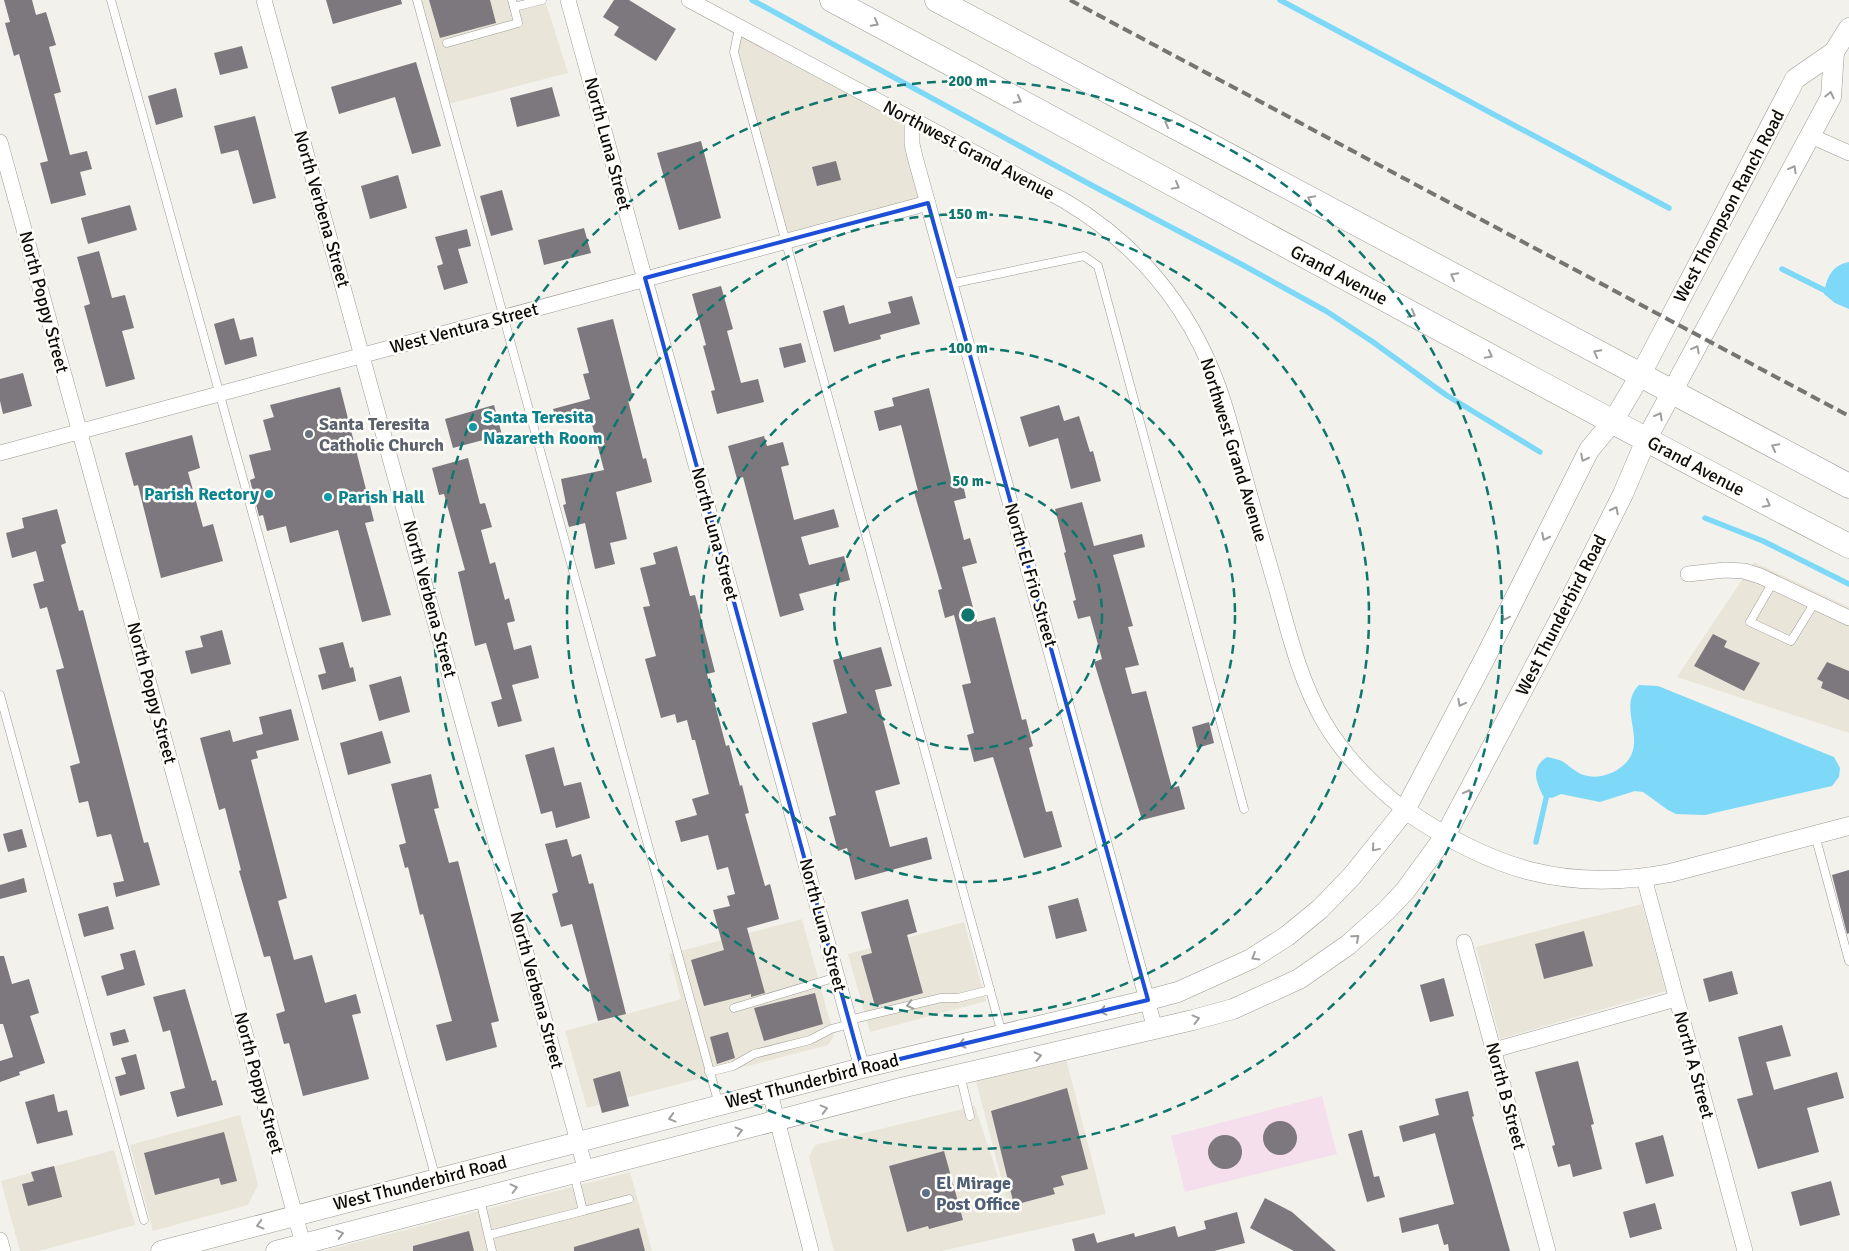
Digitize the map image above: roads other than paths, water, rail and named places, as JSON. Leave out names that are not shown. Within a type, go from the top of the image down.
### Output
[{"type":"highway","name":"Grand Avenue","points":[[832,0],[1079,132],[1338,275],[1849,546]]},
{"type":"highway","points":[[937,0],[1849,486]]},
{"type":"main road","name":"West Thompson Ranch Road","points":[[1640,376],[1795,79],[1834,52],[1849,28]]},
{"type":"main road","name":"West Thompson Ranch Road","points":[[1672,391],[1831,98],[1834,52]]},
{"type":"main road","name":"West Thunderbird Road","points":[[161,1251],[862,1068],[1178,992],[1251,960],[1287,936],[1320,909],[1352,876],[1405,810],[1484,660],[1589,450],[1613,421],[1640,376]]},
{"type":"main road","name":"West Thunderbird Road","points":[[276,1251],[960,1074],[1155,1029],[1232,1009],[1299,979],[1348,945],[1386,911],[1405,891],[1445,836],[1574,591],[1623,494],[1646,440],[1672,391]]},
{"type":"street","name":"North Verbena Street","points":[[264,0],[578,1142],[580,1172]]},
{"type":"street","name":"North Luna Street","points":[[568,0],[862,1068]]},
{"type":"street","name":"Northwest Grand Avenue","points":[[689,0],[1065,201],[1101,224],[1132,250],[1170,293],[1199,341],[1218,384],[1295,655],[1312,700],[1325,723],[1354,764],[1376,787],[1405,810]]},
{"type":"street","name":"North El Frio Street","points":[[912,120],[912,144],[1155,1029]]},
{"type":"street","points":[[1811,136],[1849,154]]},
{"type":"street","name":"North Poppy Street","points":[[0,142],[302,1244]]},
{"type":"street","name":"West Ventura Street","points":[[0,453],[928,203]]},
{"type":"street","points":[[1688,574],[1725,570],[1744,571],[1773,582],[1849,618]]},
{"type":"street","points":[[1405,810],[1445,836],[1489,858],[1530,872],[1591,880],[1644,878],[1849,826]]},
{"type":"street","name":"North A Street","points":[[1644,878],[1745,1251]]},
{"type":"street","name":"North B Street","points":[[1464,942],[1548,1251]]},
{"type":"street","points":[[1494,1050],[1676,999]]},
{"type":"street","points":[[770,1092],[811,1251]]},
{"type":"street","points":[[0,1240],[3,1251]]},
{"type":"lane","points":[[111,0],[436,1179]]},
{"type":"lane","points":[[417,0],[502,318],[719,1105]]},
{"type":"lane","points":[[447,43],[518,23],[513,4],[542,0]]},
{"type":"lane","points":[[739,28],[734,52],[1002,1034]]},
{"type":"lane","points":[[950,284],[1084,256],[1098,266],[1244,809]]},
{"type":"lane","points":[[1773,582],[1750,622],[1791,641],[1815,602]]},
{"type":"lane","points":[[0,695],[144,1220]]},
{"type":"lane","points":[[1815,835],[1849,961]]},
{"type":"lane","points":[[734,1008],[837,977]]},
{"type":"lane","points":[[710,1072],[733,1066],[754,1054],[810,1040],[831,1028],[850,1022],[941,998],[958,998],[990,990]]},
{"type":"lane","points":[[960,1074],[970,1116]]},
{"type":"lane","points":[[580,1172],[583,1211]]},
{"type":"lane","points":[[479,1197],[492,1251]]},
{"type":"lane","points":[[489,1235],[629,1199]]},
{"type":"water","points":[[1849,262],[1849,309],[1835,303],[1824,294],[1828,278],[1834,269]]},
{"type":"water","points":[[1639,685],[1658,686],[1834,757],[1840,768],[1839,777],[1832,786],[1705,815],[1676,814],[1643,792],[1635,791],[1600,802],[1561,794],[1552,798],[1543,796],[1538,785],[1536,770],[1547,757],[1562,761],[1581,774],[1592,777],[1617,770],[1628,760],[1633,750],[1634,739],[1630,705],[1632,695]]},
{"type":"waterway","points":[[752,0],[1326,311],[1373,342],[1446,395],[1540,452]]},
{"type":"waterway","points":[[1280,0],[1669,208]]},
{"type":"waterway","points":[[1782,269],[1830,293]]},
{"type":"waterway","points":[[1705,518],[1763,541],[1849,584]]},
{"type":"waterway","points":[[1536,842],[1548,790]]},
{"type":"railway","points":[[1070,0],[1849,416]]},
{"type":"place","name":"Santa Teresita Nazareth Room","points":[[473,427]]},
{"type":"place","name":"Santa Teresita Catholic Church","points":[[309,434]]},
{"type":"place","name":"Parish Rectory","points":[[269,494]]},
{"type":"place","name":"Parish Hall","points":[[328,497]]},
{"type":"place","name":"El Mirage Post Office","points":[[926,1193]]}]
